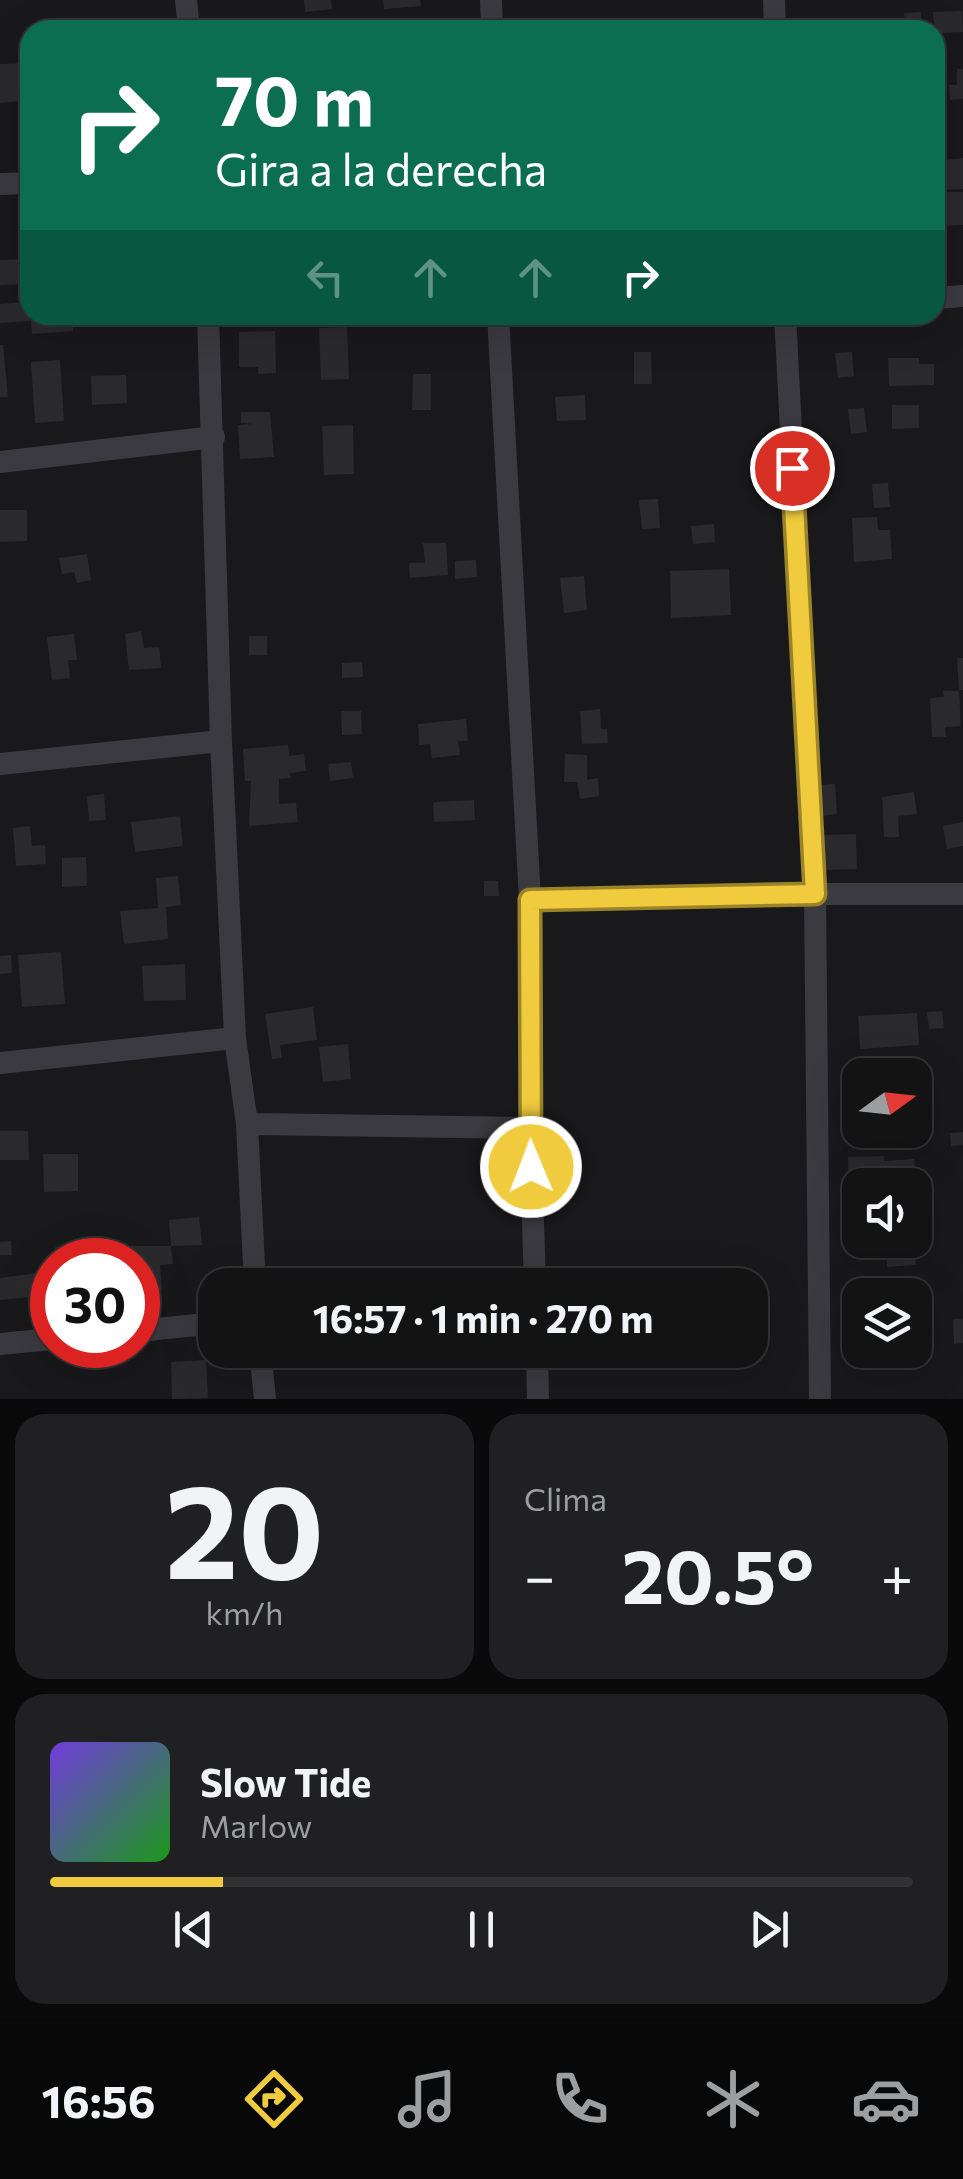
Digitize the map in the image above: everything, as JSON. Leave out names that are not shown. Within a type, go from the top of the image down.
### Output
[{"type":"street","points":[[208,325],[235,1038],[247,1124],[253,1268]]},
{"type":"street","points":[[499,325],[530,900],[534,1268]]},
{"type":"street","points":[[786,325],[815,894],[820,1399]]},
{"type":"street","points":[[0,462],[214,438]]},
{"type":"street","points":[[0,764],[221,741]]},
{"type":"street","points":[[530,900],[963,894]]},
{"type":"street","points":[[0,1063],[235,1038]]},
{"type":"street","points":[[247,1124],[530,1128]]},
{"type":"street","points":[[160,1329],[198,1325]]},
{"type":"street","points":[[0,1344],[30,1341]]},
{"type":"street","points":[[262,1368],[265,1399]]},
{"type":"street","points":[[537,1368],[538,1399]]},
{"type":"building","points":[[304,0],[331,0],[332,9],[305,12]]},
{"type":"building","points":[[383,0],[420,0],[421,6],[384,9]]},
{"type":"building","points":[[962,11],[963,32],[945,33],[945,20],[934,20],[933,12]]},
{"type":"building","points":[[921,12],[921,20],[905,20],[904,13]]},
{"type":"building","points":[[20,63],[20,101],[0,103],[0,64]]},
{"type":"building","points":[[957,69],[963,69],[963,99],[950,100],[949,85],[957,85]]},
{"type":"building","points":[[963,158],[963,189],[945,190],[945,160]]},
{"type":"building","points":[[945,192],[963,192],[963,225],[945,226]]},
{"type":"building","points":[[20,259],[20,284],[0,285],[0,260]]},
{"type":"building","points":[[20,303],[20,322],[0,323],[0,304]]},
{"type":"building","points":[[31,325],[73,325],[73,331],[32,334]]},
{"type":"building","points":[[347,327],[349,379],[321,380],[319,328]]},
{"type":"building","points":[[275,331],[276,373],[258,374],[258,367],[239,367],[239,332]]},
{"type":"building","points":[[3,345],[8,397],[0,397]]},
{"type":"building","points":[[634,352],[651,352],[652,384],[634,384]]},
{"type":"building","points":[[852,352],[854,376],[838,378],[835,353]]},
{"type":"building","points":[[888,358],[919,358],[919,364],[934,364],[934,385],[889,386]]},
{"type":"building","points":[[60,360],[64,421],[35,423],[31,362]]},
{"type":"building","points":[[413,374],[431,374],[431,410],[412,410]]},
{"type":"building","points":[[126,375],[127,403],[92,405],[91,376]]},
{"type":"building","points":[[585,395],[586,420],[557,421],[555,397]]},
{"type":"building","points":[[892,405],[919,405],[919,428],[892,429]]},
{"type":"building","points":[[864,408],[867,432],[851,434],[848,409]]},
{"type":"building","points":[[241,412],[270,412],[274,457],[240,459],[238,425],[253,424],[241,423]]},
{"type":"building","points":[[353,425],[354,474],[324,475],[322,426]]},
{"type":"building","points":[[888,483],[890,507],[874,508],[872,484]]},
{"type":"building","points":[[658,499],[660,528],[642,529],[639,500]]},
{"type":"building","points":[[0,510],[27,510],[27,541],[0,542]]},
{"type":"building","points":[[877,517],[878,530],[890,530],[892,559],[854,562],[852,518]]},
{"type":"building","points":[[714,524],[715,542],[693,544],[691,526]]},
{"type":"building","points":[[423,543],[446,543],[448,575],[410,578],[409,563],[425,563]]},
{"type":"building","points":[[87,554],[91,580],[77,583],[74,572],[62,574],[59,558]]},
{"type":"building","points":[[476,560],[477,577],[455,579],[455,561]]},
{"type":"building","points":[[729,569],[731,615],[671,618],[670,571]]},
{"type":"building","points":[[584,576],[587,610],[564,613],[560,578]]},
{"type":"building","points":[[141,631],[144,648],[159,647],[161,668],[129,670],[125,634]]},
{"type":"building","points":[[74,634],[77,660],[68,660],[70,678],[52,680],[47,637]]},
{"type":"building","points":[[249,636],[267,636],[267,655],[249,655]]},
{"type":"building","points":[[957,658],[963,658],[963,690],[959,691]]},
{"type":"building","points":[[362,662],[363,677],[342,678],[342,663]]},
{"type":"building","points":[[943,691],[959,691],[961,726],[945,727],[946,737],[932,737],[930,698],[944,697]]},
{"type":"building","points":[[600,709],[601,729],[607,729],[608,743],[582,744],[580,711]]},
{"type":"building","points":[[341,711],[361,711],[362,734],[342,735]]},
{"type":"building","points":[[466,719],[468,741],[458,741],[460,755],[432,758],[430,744],[419,745],[418,724]]},
{"type":"building","points":[[288,745],[289,756],[304,754],[306,771],[279,779],[279,804],[296,803],[298,822],[249,826],[251,781],[245,781],[243,749]]},
{"type":"building","points":[[565,754],[587,755],[587,780],[598,778],[599,796],[580,799],[577,782],[564,782]]},
{"type":"building","points":[[351,762],[353,778],[330,781],[328,764]]},
{"type":"building","points":[[835,784],[837,814],[822,816],[820,785]]},
{"type":"building","points":[[914,792],[917,814],[898,816],[899,837],[884,837],[882,797]]},
{"type":"building","points":[[104,794],[106,820],[89,821],[87,796]]},
{"type":"building","points":[[474,800],[475,820],[434,822],[433,802]]},
{"type":"building","points":[[180,816],[183,846],[135,852],[131,822]]},
{"type":"building","points":[[963,822],[963,846],[947,849],[943,826]]},
{"type":"building","points":[[30,826],[32,846],[45,845],[46,864],[16,866],[13,828]]},
{"type":"building","points":[[856,834],[857,869],[824,870],[823,835]]},
{"type":"building","points":[[86,857],[87,886],[62,887],[62,858]]},
{"type":"building","points":[[178,876],[181,905],[166,907],[168,939],[124,944],[120,911],[158,908],[156,878]]},
{"type":"building","points":[[484,881],[498,881],[499,896],[484,896]]},
{"type":"building","points":[[61,952],[65,1004],[22,1007],[18,955]]},
{"type":"building","points":[[11,955],[12,973],[0,974],[0,956]]},
{"type":"building","points":[[185,964],[186,1000],[144,1001],[142,966]]},
{"type":"building","points":[[313,1007],[317,1040],[280,1045],[282,1058],[272,1059],[265,1014]]},
{"type":"building","points":[[942,1011],[944,1028],[929,1029],[927,1012]]},
{"type":"building","points":[[917,1013],[919,1045],[860,1049],[858,1016]]},
{"type":"building","points":[[348,1044],[351,1079],[323,1082],[319,1047]]},
{"type":"building","points":[[0,1131],[28,1131],[29,1160],[0,1160]]},
{"type":"building","points":[[963,1132],[963,1145],[951,1146],[950,1133]]},
{"type":"building","points":[[43,1154],[78,1154],[78,1191],[44,1192]]},
{"type":"building","points":[[848,1157],[914,1159],[915,1168],[848,1168]]},
{"type":"building","points":[[199,1217],[202,1245],[171,1246],[169,1220]]},
{"type":"building","points":[[11,1241],[12,1255],[0,1255],[0,1242]]},
{"type":"building","points":[[160,1246],[171,1246],[173,1264],[160,1265]]},
{"type":"building","points":[[886,1258],[915,1258],[916,1265],[887,1267]]},
{"type":"building","points":[[30,1274],[30,1297],[0,1300],[0,1278]]},
{"type":"building","points":[[953,1319],[963,1319],[963,1343],[954,1344]]},
{"type":"building","points":[[198,1360],[198,1368],[206,1368],[208,1398],[172,1399],[171,1362]]},
{"type":"route","points":[[531,1167],[530,900],[815,894],[792,468]]}]
